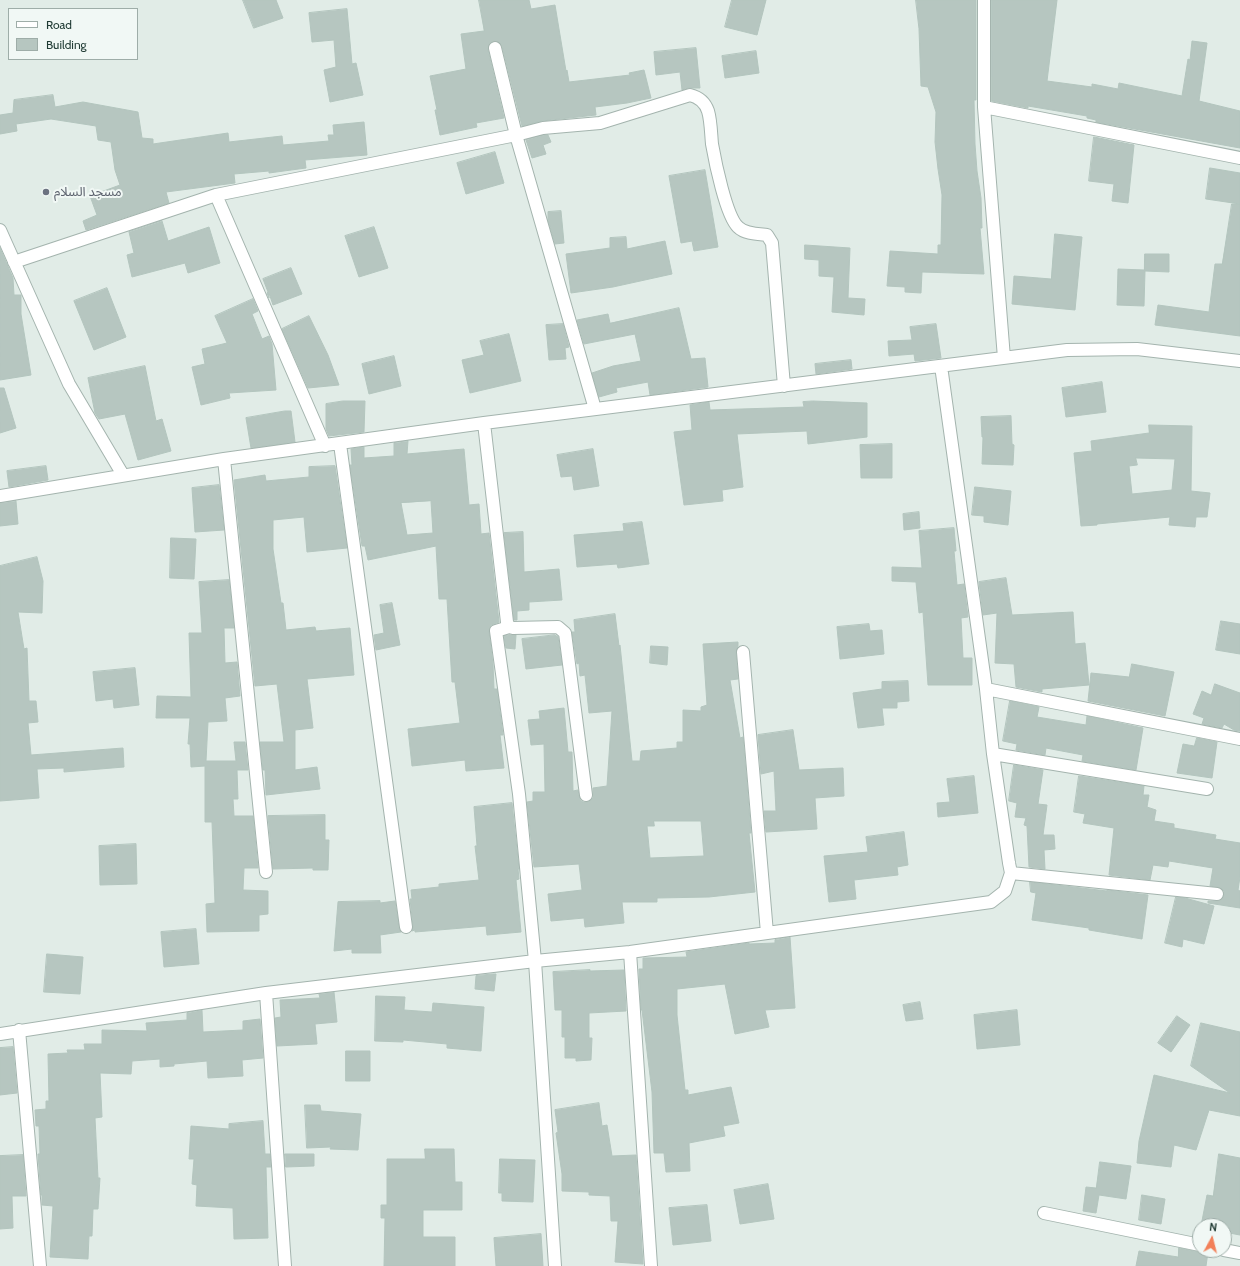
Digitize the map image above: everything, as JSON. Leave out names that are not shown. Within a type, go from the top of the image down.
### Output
[{"type":"street","points":[[984,0],[984,107],[1004,358]]},
{"type":"street","points":[[495,48],[516,135],[594,410]]},
{"type":"street","points":[[14,262],[216,195],[516,135],[543,128],[600,123],[690,95],[699,98],[708,110],[713,147],[723,192],[730,214],[738,227],[751,233],[767,235],[772,244],[784,386]]},
{"type":"street","points":[[984,107],[1240,158]]},
{"type":"street","points":[[216,195],[325,446]]},
{"type":"street","points":[[0,230],[69,384],[123,475]]},
{"type":"street","points":[[0,496],[224,459],[484,423],[1067,350],[1137,350],[1240,361]]},
{"type":"street","points":[[0,1034],[18,1030],[266,994],[535,961],[630,952],[991,902],[1005,891],[1011,873],[993,754],[986,689],[940,366]]},
{"type":"street","points":[[484,423],[507,622],[509,627]]},
{"type":"street","points":[[340,444],[406,927]]},
{"type":"street","points":[[224,459],[266,872]]},
{"type":"street","points":[[555,1266],[535,961],[518,794],[496,631],[509,627],[558,627],[565,633],[586,795]]},
{"type":"street","points":[[743,652],[767,933]]},
{"type":"street","points":[[986,689],[1240,739]]},
{"type":"street","points":[[993,754],[1207,789]]},
{"type":"street","points":[[1011,873],[1217,894]]},
{"type":"street","points":[[630,952],[651,1266]]},
{"type":"street","points":[[266,994],[284,1266]]},
{"type":"street","points":[[18,1030],[40,1266]]},
{"type":"street","points":[[1044,1213],[1192,1243]]},
{"type":"building","points":[[243,0],[276,0],[283,18],[254,28]]},
{"type":"building","points":[[479,0],[529,0],[531,9],[555,5],[569,82],[630,75],[629,73],[644,70],[651,98],[595,107],[596,115],[542,121],[522,126],[502,46],[500,43],[494,41],[490,43],[488,50],[504,118],[476,123],[477,127],[440,135],[435,110],[437,110],[430,76],[466,69],[461,34],[484,31]]},
{"type":"building","points":[[732,0],[766,0],[757,35],[725,27]]},
{"type":"building","points":[[916,0],[976,0],[976,100],[974,100],[975,144],[981,198],[982,228],[980,228],[984,274],[922,272],[921,293],[905,292],[905,287],[887,286],[890,251],[938,254],[938,245],[941,245],[942,195],[935,142],[936,112],[928,87],[921,86],[919,29]]},
{"type":"building","points":[[992,0],[1057,0],[1047,81],[1092,87],[1092,84],[1118,89],[1119,83],[1182,96],[1188,59],[1190,60],[1192,41],[1207,43],[1199,101],[1240,111],[1240,148],[1096,122],[1096,120],[1087,118],[1087,116],[1028,106],[1028,108],[992,101]]},
{"type":"building","points":[[347,9],[352,64],[356,63],[363,95],[330,102],[324,70],[336,67],[334,40],[312,42],[309,13]]},
{"type":"building","points":[[696,48],[700,88],[688,88],[682,90],[680,72],[656,75],[654,52]]},
{"type":"building","points":[[756,51],[759,73],[725,78],[722,56]]},
{"type":"building","points":[[53,95],[55,107],[83,102],[138,112],[142,138],[153,139],[153,144],[228,133],[229,142],[282,136],[283,145],[329,141],[328,135],[334,135],[333,125],[364,122],[367,155],[305,160],[306,168],[269,173],[269,171],[234,174],[235,183],[166,192],[169,203],[86,230],[83,221],[97,215],[90,196],[120,185],[115,170],[111,142],[98,140],[96,126],[51,119],[16,124],[17,131],[0,134],[0,115],[13,113],[14,100]]},
{"type":"building","points":[[548,135],[551,142],[543,145],[546,154],[532,158],[526,140]]},
{"type":"building","points":[[1094,137],[1134,145],[1128,203],[1112,201],[1114,184],[1089,181]]},
{"type":"building","points":[[495,152],[504,183],[466,194],[457,163]]},
{"type":"building","points":[[1210,168],[1240,173],[1240,204],[1206,199]]},
{"type":"building","points":[[705,170],[718,247],[694,251],[692,241],[681,243],[669,176]]},
{"type":"building","points":[[1232,204],[1240,204],[1240,336],[1155,325],[1158,305],[1209,312],[1215,264],[1222,264]]},
{"type":"building","points":[[561,211],[564,243],[555,244],[548,220],[548,212]]},
{"type":"building","points":[[162,221],[168,241],[209,227],[220,263],[188,273],[185,263],[132,277],[127,255],[134,253],[129,232]]},
{"type":"building","points":[[374,227],[388,268],[359,277],[345,236]]},
{"type":"building","points":[[1055,234],[1082,237],[1075,310],[1012,304],[1014,276],[1051,279]]},
{"type":"building","points":[[626,237],[627,249],[665,241],[672,274],[613,287],[571,293],[566,254],[610,248],[610,238]]},
{"type":"building","points":[[805,245],[850,248],[848,298],[865,299],[864,315],[832,312],[834,277],[819,276],[819,260],[805,259]]},
{"type":"building","points":[[0,248],[13,278],[14,295],[21,295],[21,314],[31,375],[0,380]]},
{"type":"building","points":[[1145,254],[1169,254],[1169,272],[1145,271],[1144,306],[1117,305],[1118,269],[1144,270]]},
{"type":"building","points":[[291,268],[302,294],[273,305],[269,293],[269,298],[267,293],[268,292],[263,279]]},
{"type":"building","points":[[107,288],[126,337],[94,350],[74,301]]},
{"type":"building","points":[[253,299],[258,311],[252,314],[262,339],[269,336],[272,344],[276,390],[229,393],[230,398],[201,405],[192,367],[205,364],[202,349],[227,343],[215,316]]},
{"type":"building","points":[[679,308],[691,359],[705,358],[708,387],[650,395],[648,382],[616,388],[617,392],[599,397],[592,373],[613,366],[641,361],[635,334],[584,344],[577,320],[608,314],[610,323]]},
{"type":"building","points":[[309,316],[328,355],[339,385],[308,388],[282,329]]},
{"type":"building","points":[[563,324],[569,347],[565,348],[566,359],[549,360],[546,325]]},
{"type":"building","points":[[936,324],[941,358],[915,361],[914,354],[889,356],[888,341],[912,340],[910,327]]},
{"type":"building","points":[[509,334],[521,381],[470,393],[462,360],[484,355],[480,341]]},
{"type":"building","points":[[394,356],[401,386],[369,394],[362,364]]},
{"type":"building","points":[[851,360],[852,369],[816,374],[815,364]]},
{"type":"building","points":[[145,366],[156,421],[162,419],[171,451],[138,460],[125,414],[99,419],[95,413],[88,378]]},
{"type":"building","points":[[1102,382],[1106,412],[1066,417],[1062,388]]},
{"type":"building","points":[[0,388],[4,388],[16,428],[0,433]]},
{"type":"building","points":[[343,401],[365,401],[364,432],[329,436],[326,429],[326,404]]},
{"type":"building","points":[[709,402],[710,410],[804,407],[803,402],[867,403],[867,437],[808,444],[807,431],[737,434],[743,487],[722,490],[723,501],[684,505],[674,432],[692,430],[690,405]]},
{"type":"building","points":[[291,411],[295,442],[251,448],[246,418]]},
{"type":"building","points":[[1011,416],[1012,444],[1014,445],[1013,465],[982,464],[983,437],[981,417]]},
{"type":"building","points":[[1149,425],[1192,426],[1191,491],[1210,493],[1207,517],[1196,517],[1195,527],[1169,525],[1170,517],[1081,526],[1074,453],[1092,451],[1091,441],[1149,433]],"holes":[[[1136,458],[1175,459],[1172,490],[1132,494],[1129,466],[1137,465]]]},
{"type":"building","points":[[408,441],[407,454],[464,449],[469,505],[479,504],[481,534],[489,533],[499,622],[491,625],[489,632],[494,689],[497,689],[503,735],[500,735],[504,768],[466,771],[465,760],[412,766],[408,729],[460,723],[455,682],[452,682],[447,599],[439,599],[436,546],[368,560],[365,546],[362,546],[350,465],[352,465],[351,449],[364,447],[364,458],[394,456],[394,443]],"holes":[[[431,501],[433,533],[407,535],[401,503]]]},
{"type":"building","points":[[892,444],[892,478],[861,478],[860,445]]},
{"type":"building","points":[[593,449],[599,486],[574,490],[572,476],[561,477],[557,455]]},
{"type":"building","points":[[46,466],[48,480],[9,487],[7,471]]},
{"type":"building","points":[[335,466],[347,548],[307,552],[304,517],[273,520],[273,549],[281,603],[283,603],[286,630],[315,627],[316,631],[350,628],[354,675],[307,679],[313,728],[295,730],[295,770],[317,767],[320,789],[266,795],[265,770],[263,770],[260,742],[284,742],[277,684],[255,686],[234,480],[265,475],[266,481],[309,477],[309,467]]},
{"type":"building","points":[[219,485],[224,530],[195,532],[192,488]]},
{"type":"building","points":[[975,487],[1011,491],[1008,525],[984,522],[984,516],[972,515]]},
{"type":"building","points":[[16,501],[18,524],[0,526],[0,503]]},
{"type":"building","points":[[919,512],[920,528],[904,530],[903,514]]},
{"type":"building","points":[[642,522],[649,564],[618,568],[617,564],[577,567],[574,535],[624,531],[623,524]]},
{"type":"building","points":[[954,528],[956,551],[954,551],[957,585],[964,584],[968,617],[961,618],[963,658],[972,658],[972,685],[928,685],[923,612],[919,613],[916,582],[892,581],[892,567],[922,568],[919,531]]},
{"type":"building","points":[[523,532],[524,572],[559,569],[562,600],[529,602],[529,610],[517,611],[517,620],[514,620],[504,533]]},
{"type":"building","points":[[171,538],[196,539],[194,579],[170,578]]},
{"type":"building","points":[[37,557],[43,581],[42,613],[18,612],[24,649],[27,648],[29,701],[36,701],[38,722],[28,723],[31,755],[123,748],[124,767],[64,772],[64,768],[37,769],[39,798],[0,801],[0,566]]},
{"type":"building","points":[[1006,578],[1012,615],[1073,612],[1075,644],[1085,643],[1089,685],[1042,689],[1042,692],[1016,687],[1014,664],[995,663],[997,613],[983,615],[979,582]]},
{"type":"building","points":[[229,580],[234,628],[224,628],[225,663],[237,662],[240,696],[225,698],[227,721],[208,722],[206,761],[236,761],[234,742],[245,742],[248,770],[237,770],[238,799],[233,799],[234,816],[253,816],[258,868],[244,868],[243,890],[268,891],[268,914],[259,915],[259,931],[207,932],[206,904],[215,903],[212,822],[205,822],[205,766],[191,767],[190,744],[188,744],[190,718],[156,718],[157,696],[191,697],[189,633],[202,633],[199,582]]},
{"type":"building","points":[[392,603],[400,645],[376,650],[374,635],[384,633],[380,605]]},
{"type":"building","points":[[615,614],[619,646],[620,645],[632,761],[640,761],[641,751],[677,748],[677,742],[683,742],[683,710],[701,711],[701,707],[707,705],[703,644],[738,642],[736,653],[738,679],[730,680],[740,738],[743,737],[751,833],[749,833],[755,892],[709,897],[657,898],[657,902],[622,902],[624,923],[585,927],[584,918],[551,921],[548,894],[582,890],[579,864],[534,867],[527,802],[533,801],[533,792],[545,792],[544,744],[531,745],[528,720],[540,719],[539,711],[564,708],[568,752],[572,752],[573,791],[578,790],[580,800],[587,802],[593,798],[593,788],[607,786],[612,711],[589,713],[585,675],[580,676],[579,663],[577,664],[572,632],[575,632],[574,620]],"holes":[[[654,821],[701,821],[704,856],[650,858],[647,826],[654,826]]]},
{"type":"building","points":[[1221,621],[1240,624],[1240,654],[1216,650]]},
{"type":"building","points":[[869,624],[870,631],[882,630],[884,654],[840,659],[837,627]]},
{"type":"building","points":[[516,635],[515,649],[506,648],[504,636]]},
{"type":"building","points":[[555,635],[558,637],[562,665],[526,669],[522,639]]},
{"type":"building","points":[[651,646],[668,647],[667,665],[650,663]]},
{"type":"building","points":[[1132,664],[1174,672],[1165,716],[1088,701],[1091,673],[1129,677]]},
{"type":"building","points":[[135,668],[139,705],[114,708],[113,699],[96,701],[93,672]]},
{"type":"building","points":[[908,681],[909,701],[897,702],[897,708],[882,708],[884,725],[858,728],[853,693],[882,689],[882,682]]},
{"type":"building","points":[[1215,684],[1240,693],[1240,731],[1234,730],[1224,724],[1222,728],[1202,724],[1204,718],[1193,714],[1202,691],[1211,695]]},
{"type":"building","points":[[1010,701],[1039,707],[1037,717],[1086,725],[1087,716],[1143,728],[1136,770],[1082,761],[1083,755],[1046,748],[1045,755],[1016,750],[1017,744],[1003,741]]},
{"type":"building","points":[[793,730],[799,770],[843,768],[844,796],[815,798],[817,829],[766,832],[764,811],[776,811],[774,771],[761,774],[758,735]]},
{"type":"building","points":[[1197,738],[1217,742],[1212,778],[1177,773],[1183,744],[1194,746]]},
{"type":"building","points":[[1014,765],[1043,770],[1038,804],[1047,805],[1043,835],[1054,835],[1055,849],[1044,850],[1045,869],[1029,867],[1027,826],[1024,825],[1026,818],[1015,817],[1017,803],[1009,801]]},
{"type":"building","points":[[974,776],[978,813],[938,817],[937,803],[950,802],[947,779]]},
{"type":"building","points":[[1079,776],[1144,786],[1143,795],[1149,795],[1147,807],[1156,810],[1154,821],[1174,824],[1174,828],[1216,835],[1215,839],[1240,843],[1240,877],[1238,890],[1240,891],[1240,908],[1208,903],[1208,901],[1220,901],[1224,895],[1224,891],[1221,888],[1210,886],[1213,868],[1169,861],[1168,867],[1153,865],[1150,880],[1109,875],[1114,828],[1083,823],[1085,814],[1074,812]]},
{"type":"building","points":[[512,803],[519,869],[519,879],[516,880],[521,932],[487,935],[486,926],[412,931],[413,926],[410,899],[412,899],[411,890],[439,887],[439,884],[479,880],[475,846],[477,846],[474,807]]},
{"type":"building","points":[[325,815],[325,840],[329,840],[328,870],[313,870],[313,868],[273,869],[268,816]]},
{"type":"building","points":[[904,832],[908,865],[897,867],[898,875],[854,880],[856,899],[829,902],[824,856],[868,852],[866,837]]},
{"type":"building","points":[[136,844],[137,884],[100,885],[99,846]]},
{"type":"building","points":[[1030,882],[1148,895],[1142,939],[1089,930],[1089,928],[1032,920],[1036,893],[1031,892]]},
{"type":"building","points":[[1176,897],[1214,906],[1204,944],[1183,939],[1182,947],[1165,943]]},
{"type":"building","points":[[380,901],[380,903],[395,901],[399,928],[401,932],[380,935],[381,953],[352,953],[352,949],[334,951],[338,902]]},
{"type":"building","points":[[196,929],[199,964],[164,967],[161,932]]},
{"type":"building","points":[[790,937],[795,1008],[765,1010],[769,1027],[735,1034],[725,984],[677,989],[677,1015],[685,1090],[688,1090],[688,1095],[731,1087],[739,1123],[723,1126],[725,1136],[689,1143],[690,1171],[666,1172],[664,1153],[654,1153],[652,1092],[641,1010],[639,969],[643,969],[643,958],[687,957],[686,952],[749,943],[775,943],[775,940]]},
{"type":"building","points":[[47,954],[83,957],[80,994],[44,992]]},
{"type":"building","points":[[624,970],[626,1011],[589,1013],[589,1038],[592,1038],[591,1060],[576,1061],[576,1058],[565,1058],[565,1037],[562,1037],[562,1010],[555,1010],[553,972]]},
{"type":"building","points":[[496,974],[494,991],[475,989],[476,976]]},
{"type":"building","points":[[334,992],[337,1022],[315,1024],[317,1044],[277,1046],[275,1018],[281,1017],[280,1000],[320,998],[319,994]]},
{"type":"building","points":[[376,996],[405,997],[404,1010],[432,1012],[433,1003],[484,1007],[481,1051],[447,1048],[447,1044],[403,1040],[403,1042],[375,1041]]},
{"type":"building","points":[[920,1002],[923,1019],[906,1021],[903,1005]]},
{"type":"building","points":[[202,1010],[203,1032],[243,1030],[243,1021],[260,1019],[263,1058],[242,1060],[243,1076],[208,1078],[207,1061],[174,1064],[174,1066],[160,1067],[160,1059],[132,1061],[131,1074],[100,1073],[102,1117],[95,1118],[98,1178],[100,1178],[98,1209],[93,1209],[92,1236],[89,1236],[88,1259],[50,1257],[53,1206],[42,1205],[38,1154],[40,1154],[39,1126],[36,1126],[35,1110],[46,1109],[46,1101],[49,1101],[48,1054],[68,1053],[67,1050],[85,1050],[84,1044],[102,1044],[102,1030],[147,1031],[146,1023],[187,1020],[187,1013]]},
{"type":"building","points":[[1017,1010],[1020,1045],[977,1049],[974,1015]]},
{"type":"building","points":[[1177,1016],[1190,1025],[1171,1052],[1158,1043]]},
{"type":"building","points":[[1201,1023],[1240,1032],[1240,1116],[1209,1110],[1196,1150],[1174,1145],[1171,1167],[1137,1163],[1139,1141],[1154,1075],[1230,1093],[1191,1066]]},
{"type":"building","points":[[13,1047],[17,1093],[0,1095],[0,1048]]},
{"type":"building","points":[[346,1051],[370,1051],[370,1081],[346,1081]]},
{"type":"building","points":[[599,1103],[602,1126],[607,1125],[612,1156],[636,1155],[643,1264],[615,1262],[618,1221],[611,1221],[610,1196],[589,1195],[589,1192],[562,1191],[562,1174],[556,1133],[558,1132],[555,1110]]},
{"type":"building","points":[[305,1105],[320,1105],[321,1111],[361,1114],[358,1150],[330,1149],[331,1147],[307,1148]]},
{"type":"building","points":[[263,1121],[265,1154],[270,1154],[271,1167],[266,1167],[268,1238],[234,1239],[233,1208],[196,1206],[197,1185],[192,1184],[194,1159],[189,1159],[191,1126],[229,1129],[229,1124]]},
{"type":"building","points":[[425,1149],[454,1149],[455,1182],[462,1182],[462,1210],[423,1210],[423,1237],[455,1237],[455,1266],[384,1266],[385,1218],[381,1218],[381,1205],[387,1205],[387,1159],[425,1159]]},
{"type":"building","points":[[285,1154],[314,1154],[314,1166],[286,1167]]},
{"type":"building","points":[[1219,1154],[1240,1158],[1240,1235],[1232,1234],[1232,1218],[1203,1218],[1207,1195],[1213,1196]]},
{"type":"building","points":[[23,1155],[26,1196],[12,1196],[13,1228],[0,1229],[0,1156]]},
{"type":"building","points":[[500,1159],[535,1160],[533,1202],[502,1201],[502,1193],[499,1193]]},
{"type":"building","points":[[1100,1162],[1131,1166],[1126,1199],[1099,1195],[1096,1213],[1083,1211],[1086,1187],[1096,1188]]},
{"type":"building","points":[[768,1184],[774,1219],[740,1224],[734,1190]]},
{"type":"building","points":[[1142,1195],[1165,1199],[1161,1224],[1139,1220]]},
{"type":"building","points":[[707,1205],[711,1241],[673,1245],[669,1208]]},
{"type":"building","points":[[541,1234],[543,1266],[496,1266],[494,1238]]},
{"type":"building","points":[[1179,1248],[1192,1251],[1192,1258],[1207,1258],[1206,1266],[1136,1266],[1139,1251],[1178,1257]]},
{"type":"place","name":"مسجد السلام","points":[[46,192]]}]
